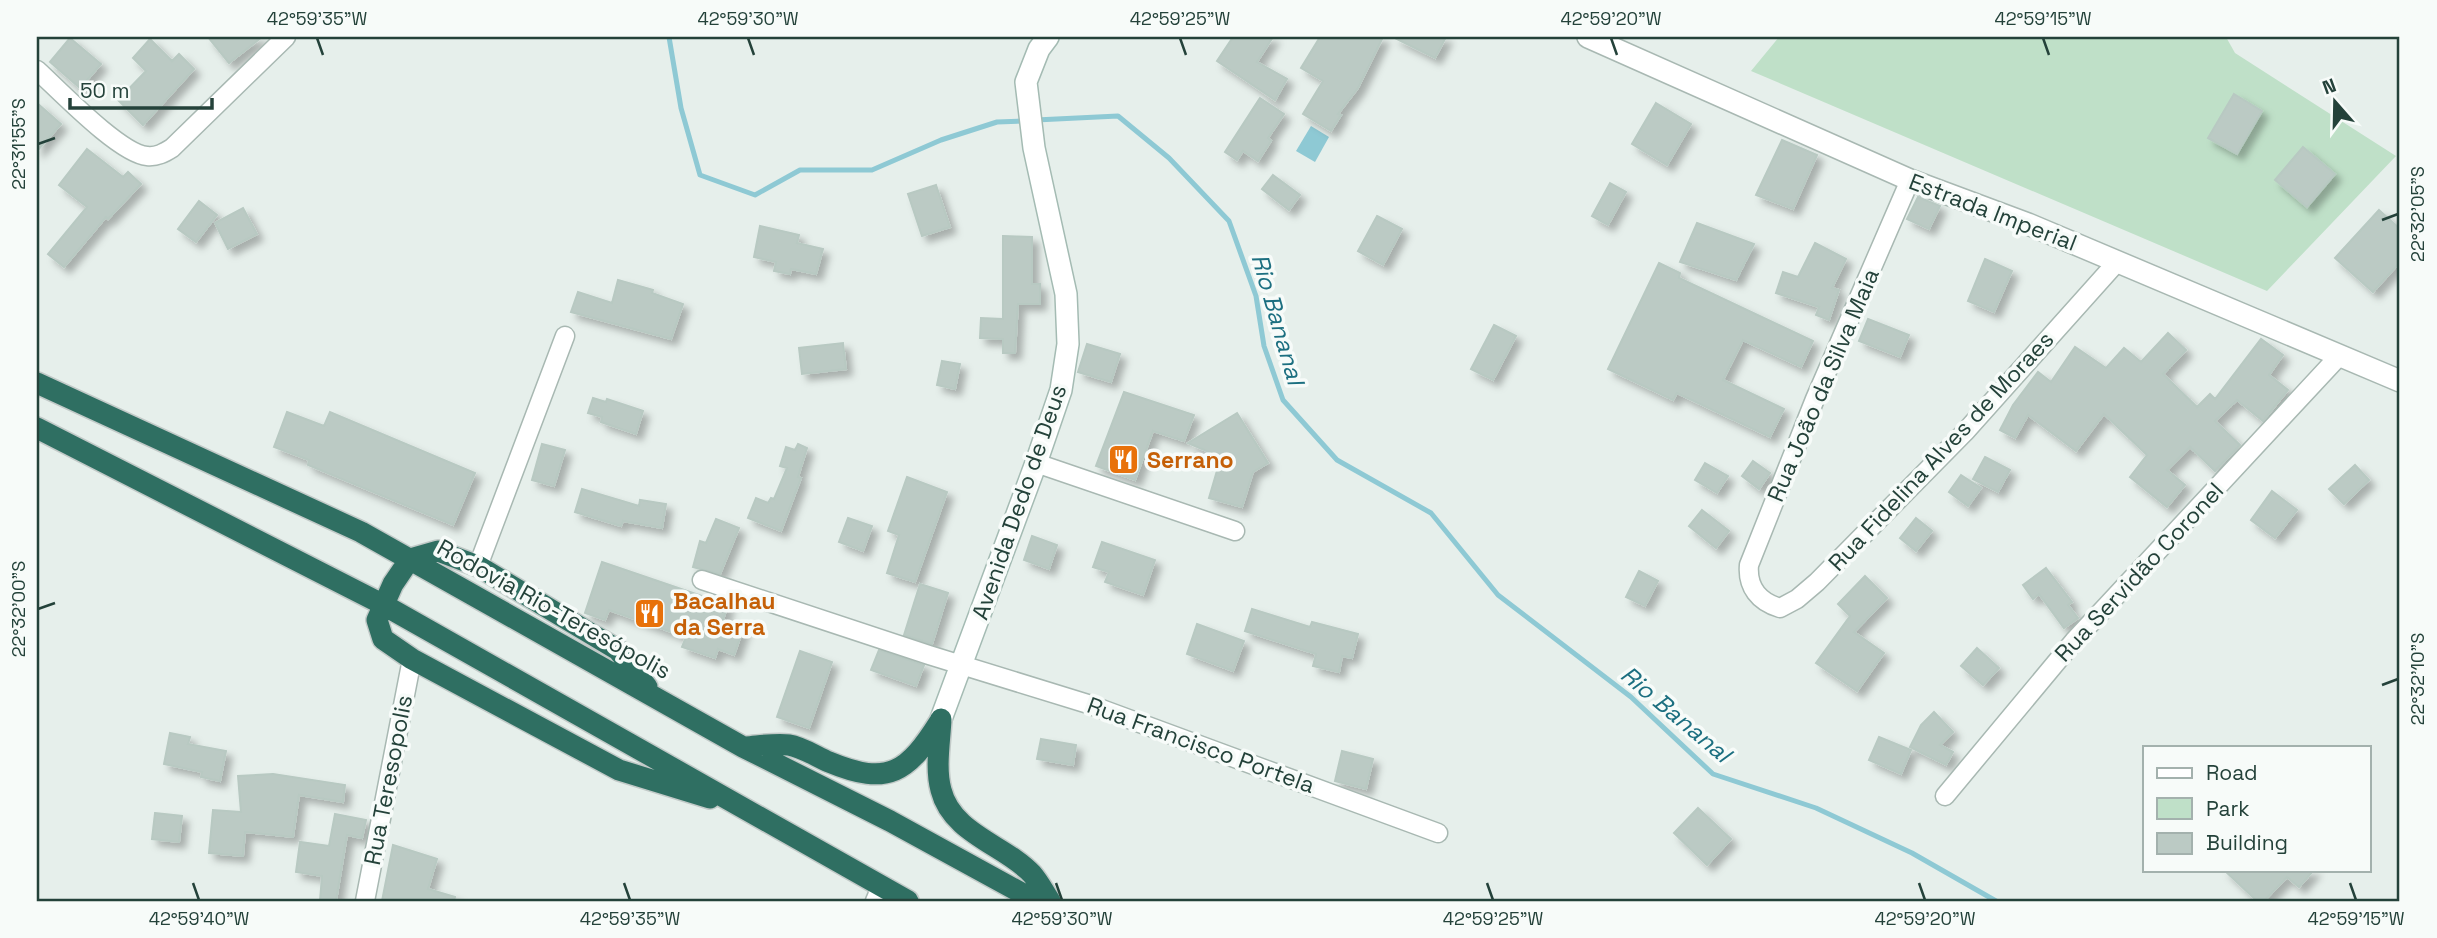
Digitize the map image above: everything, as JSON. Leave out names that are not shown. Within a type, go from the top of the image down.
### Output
[{"type":"highway","name":"Rodovia Rio-Teresópolis","points":[[37,383],[361,532],[743,747],[890,821],[1036,901]]},
{"type":"highway","points":[[37,428],[382,604],[747,808],[878,894],[908,901]]},
{"type":"highway","points":[[653,694],[618,650],[478,566],[438,551],[410,559],[382,604],[377,620],[383,639],[412,659],[619,770],[747,808]]},
{"type":"highway","points":[[743,747],[789,745],[865,773],[888,773],[906,766],[922,749],[941,719]]},
{"type":"highway","points":[[941,719],[941,791],[950,811],[994,848],[1031,873],[1050,901]]},
{"type":"street","points":[[37,70],[126,150],[146,156],[159,155],[172,148],[286,37]]},
{"type":"street","name":"Avenida Dedo de Deus","points":[[941,719],[1061,390],[1068,344],[1066,294],[1034,148],[1026,82],[1039,49],[1048,37]]},
{"type":"street","name":"Estrada Imperial","points":[[1588,37],[1910,180],[2028,224],[2400,381]]},
{"type":"street","name":"Rua João da Silva Maia","points":[[1753,591],[1748,578],[1749,565],[1810,410],[1910,180]]},
{"type":"street","name":"Rua Fidelina Alves de Moraes","points":[[1753,591],[1767,605],[1780,608],[1797,599],[1817,582],[1965,432],[2117,262]]},
{"type":"street","points":[[478,566],[565,336]]},
{"type":"street","name":"Rua Servidão Coronel","points":[[1945,796],[2074,641],[2340,355]]},
{"type":"street","points":[[1036,463],[1235,531]]},
{"type":"street","name":"Rua Francisco Portela","points":[[702,580],[1088,704],[1438,832]]},
{"type":"street","name":"Rua Teresopolis","points":[[365,901],[412,659]]},
{"type":"green space","points":[[1779,37],[2226,37],[2235,53],[2396,156],[2267,291],[1751,71]]},
{"type":"water","points":[[1311,126],[1329,137],[1315,162],[1296,151]]},
{"type":"building","points":[[208,37],[262,37],[229,63]]},
{"type":"building","points":[[1233,37],[1273,37],[1257,62],[1287,79],[1275,100],[1217,61]]},
{"type":"building","points":[[1320,37],[1383,37],[1358,88],[1338,114],[1341,115],[1331,131],[1303,114],[1323,81],[1301,68]]},
{"type":"building","points":[[1393,37],[1446,37],[1435,58]]},
{"type":"building","points":[[70,38],[101,64],[80,88],[50,62]]},
{"type":"building","points":[[150,39],[172,61],[179,54],[194,69],[143,125],[118,100],[146,71],[133,58]]},
{"type":"building","points":[[2234,94],[2262,111],[2237,154],[2208,138]]},
{"type":"building","points":[[1260,98],[1284,114],[1268,138],[1271,141],[1258,161],[1243,151],[1237,160],[1225,152]]},
{"type":"building","points":[[37,103],[61,124],[37,151]]},
{"type":"building","points":[[1656,103],[1691,124],[1667,165],[1632,144]]},
{"type":"building","points":[[1782,140],[1817,155],[1793,209],[1756,195]]},
{"type":"building","points":[[2303,147],[2335,174],[2307,207],[2275,180]]},
{"type":"building","points":[[87,149],[123,177],[128,172],[141,184],[108,219],[106,217],[64,267],[48,254],[87,207],[59,185]]},
{"type":"building","points":[[1273,175],[1300,195],[1289,210],[1262,189]]},
{"type":"building","points":[[1610,183],[1626,192],[1608,225],[1592,216]]},
{"type":"building","points":[[936,185],[950,227],[922,236],[908,194]]},
{"type":"building","points":[[1918,197],[1940,206],[1929,229],[1907,219]]},
{"type":"building","points":[[199,201],[217,215],[196,242],[178,229]]},
{"type":"building","points":[[243,208],[257,234],[228,249],[215,223]]},
{"type":"building","points":[[2379,210],[2400,229],[2400,262],[2373,292],[2335,258]]},
{"type":"building","points":[[1377,216],[1402,229],[1383,265],[1358,251]]},
{"type":"building","points":[[1697,223],[1754,244],[1736,280],[1680,262]]},
{"type":"building","points":[[760,226],[799,235],[797,243],[823,249],[816,274],[791,269],[790,274],[774,271],[776,262],[754,257]]},
{"type":"building","points":[[1003,236],[1032,237],[1032,284],[1040,284],[1040,304],[1018,304],[1015,353],[1003,353],[1003,339],[980,338],[981,318],[1003,319]]},
{"type":"building","points":[[1815,243],[1846,259],[1832,288],[1839,290],[1829,320],[1816,315],[1819,307],[1776,293],[1783,272],[1798,277]]},
{"type":"building","points":[[1985,259],[2012,271],[1994,312],[1968,301]]},
{"type":"building","points":[[1659,263],[1680,273],[1679,278],[1813,341],[1801,367],[1743,340],[1723,380],[1784,409],[1770,437],[1677,393],[1673,400],[1608,369]]},
{"type":"building","points":[[618,280],[653,290],[652,293],[683,304],[671,339],[571,312],[578,292],[612,303]]},
{"type":"building","points":[[1868,319],[1909,335],[1900,357],[1859,341]]},
{"type":"building","points":[[1494,325],[1516,336],[1493,380],[1471,369]]},
{"type":"building","points":[[2168,333],[2186,350],[2163,374],[2197,407],[2210,394],[2215,399],[2261,339],[2283,355],[2269,375],[2288,390],[2263,421],[2237,400],[2215,421],[2240,445],[2215,471],[2190,447],[2167,470],[2185,485],[2167,507],[2130,477],[2147,455],[2104,414],[2076,451],[2028,415],[2015,438],[2000,430],[2013,405],[2038,372],[2051,382],[2075,347],[2106,368],[2124,348],[2141,362]]},
{"type":"building","points":[[843,343],[846,369],[802,374],[799,348]]},
{"type":"building","points":[[1087,344],[1120,354],[1111,382],[1078,372]]},
{"type":"building","points":[[942,361],[960,364],[955,389],[937,385]]},
{"type":"building","points":[[1124,392],[1194,415],[1184,441],[1153,431],[1135,480],[1096,466]]},
{"type":"building","points":[[593,398],[606,402],[607,399],[643,411],[636,434],[601,422],[602,417],[588,413]]},
{"type":"building","points":[[287,412],[324,426],[330,412],[475,473],[453,525],[308,465],[309,460],[274,447]]},
{"type":"building","points":[[1237,413],[1268,463],[1253,472],[1242,507],[1209,498],[1221,457],[1188,443]]},
{"type":"building","points":[[542,444],[565,450],[554,486],[532,480]]},
{"type":"building","points":[[798,444],[807,448],[798,477],[801,478],[781,531],[748,518],[756,498],[768,503],[771,498],[774,499],[787,468],[780,466],[786,447],[795,450]]},
{"type":"building","points":[[1985,457],[2010,470],[1998,492],[1973,479]]},
{"type":"building","points":[[1753,461],[1770,473],[1759,489],[1742,476]]},
{"type":"building","points":[[1705,463],[1728,476],[1717,493],[1695,480]]},
{"type":"building","points":[[2355,465],[2369,480],[2344,504],[2329,489]]},
{"type":"building","points":[[1961,475],[1981,488],[1968,506],[1949,492]]},
{"type":"building","points":[[907,477],[947,492],[915,582],[887,573],[899,535],[888,531]]},
{"type":"building","points":[[582,489],[639,506],[640,500],[666,504],[662,528],[623,521],[621,526],[575,512]]},
{"type":"building","points":[[2272,491],[2297,510],[2275,538],[2251,520]]},
{"type":"building","points":[[1702,510],[1729,531],[1716,548],[1689,526]]},
{"type":"building","points":[[848,518],[872,526],[863,551],[839,542]]},
{"type":"building","points":[[1916,518],[1932,531],[1916,551],[1900,538]]},
{"type":"building","points":[[716,519],[739,528],[720,574],[693,567],[700,541],[706,543]]},
{"type":"building","points":[[1032,536],[1057,545],[1049,569],[1024,560]]},
{"type":"building","points":[[1102,542],[1155,560],[1143,595],[1105,582],[1109,572],[1093,567]]},
{"type":"building","points":[[602,562],[728,605],[723,620],[744,627],[734,655],[718,649],[715,658],[682,647],[686,637],[609,610],[605,620],[585,613]]},
{"type":"building","points":[[2046,568],[2072,602],[2068,605],[2078,618],[2064,628],[2039,594],[2033,599],[2023,585]]},
{"type":"building","points":[[1639,571],[1658,581],[1645,606],[1626,597]]},
{"type":"building","points":[[1865,576],[1887,598],[1854,632],[1884,653],[1857,691],[1816,663],[1850,616],[1838,604]]},
{"type":"building","points":[[920,584],[948,593],[932,644],[904,635]]},
{"type":"building","points":[[1252,609],[1310,627],[1312,622],[1358,634],[1352,658],[1342,656],[1339,672],[1313,666],[1316,654],[1245,631]]},
{"type":"building","points":[[1197,624],[1244,641],[1233,671],[1187,654]]},
{"type":"building","points":[[1977,648],[1999,668],[1983,685],[1961,666]]},
{"type":"building","points":[[879,650],[924,665],[916,686],[871,670]]},
{"type":"building","points":[[800,651],[832,662],[809,728],[777,717]]},
{"type":"building","points":[[1934,712],[1953,732],[1940,745],[1953,752],[1946,765],[1910,747],[1921,725]]},
{"type":"building","points":[[170,733],[190,737],[188,744],[226,751],[220,781],[201,777],[202,772],[164,764]]},
{"type":"building","points":[[1879,737],[1911,750],[1901,774],[1869,760]]},
{"type":"building","points":[[1041,739],[1076,745],[1073,765],[1037,759]]},
{"type":"building","points":[[1342,751],[1373,759],[1366,789],[1335,781]]},
{"type":"building","points":[[273,774],[345,785],[343,802],[299,795],[293,837],[245,832],[243,856],[209,853],[213,810],[241,812],[238,776]]},
{"type":"building","points":[[1698,808],[1731,839],[1707,865],[1674,833]]},
{"type":"building","points":[[155,813],[182,816],[179,842],[152,839]]},
{"type":"building","points":[[335,814],[366,820],[362,838],[347,835],[336,901],[320,901],[322,876],[296,872],[300,842],[329,846]]},
{"type":"building","points":[[393,845],[437,859],[428,889],[455,897],[454,901],[382,901]]},
{"type":"building","points":[[2226,872],[2312,872],[2299,887],[2287,877],[2264,901],[2257,901]]},
{"type":"waterway","name":"Rio Bananal","points":[[669,37],[681,108],[700,175],[755,195],[800,170],[872,170],[941,140],[997,122],[1026,121]]},
{"type":"waterway","name":"Rio Bananal","points":[[1036,120],[1118,116],[1169,158],[1229,221],[1256,296],[1264,346],[1283,400],[1337,460],[1431,513],[1498,595],[1631,697],[1713,774],[1816,808],[1912,853],[1996,901]]},
{"type":"place","name":"Serrano","points":[[1124,460]]},
{"type":"place","name":"Bacalhau da Serra","points":[[650,614]]}]
